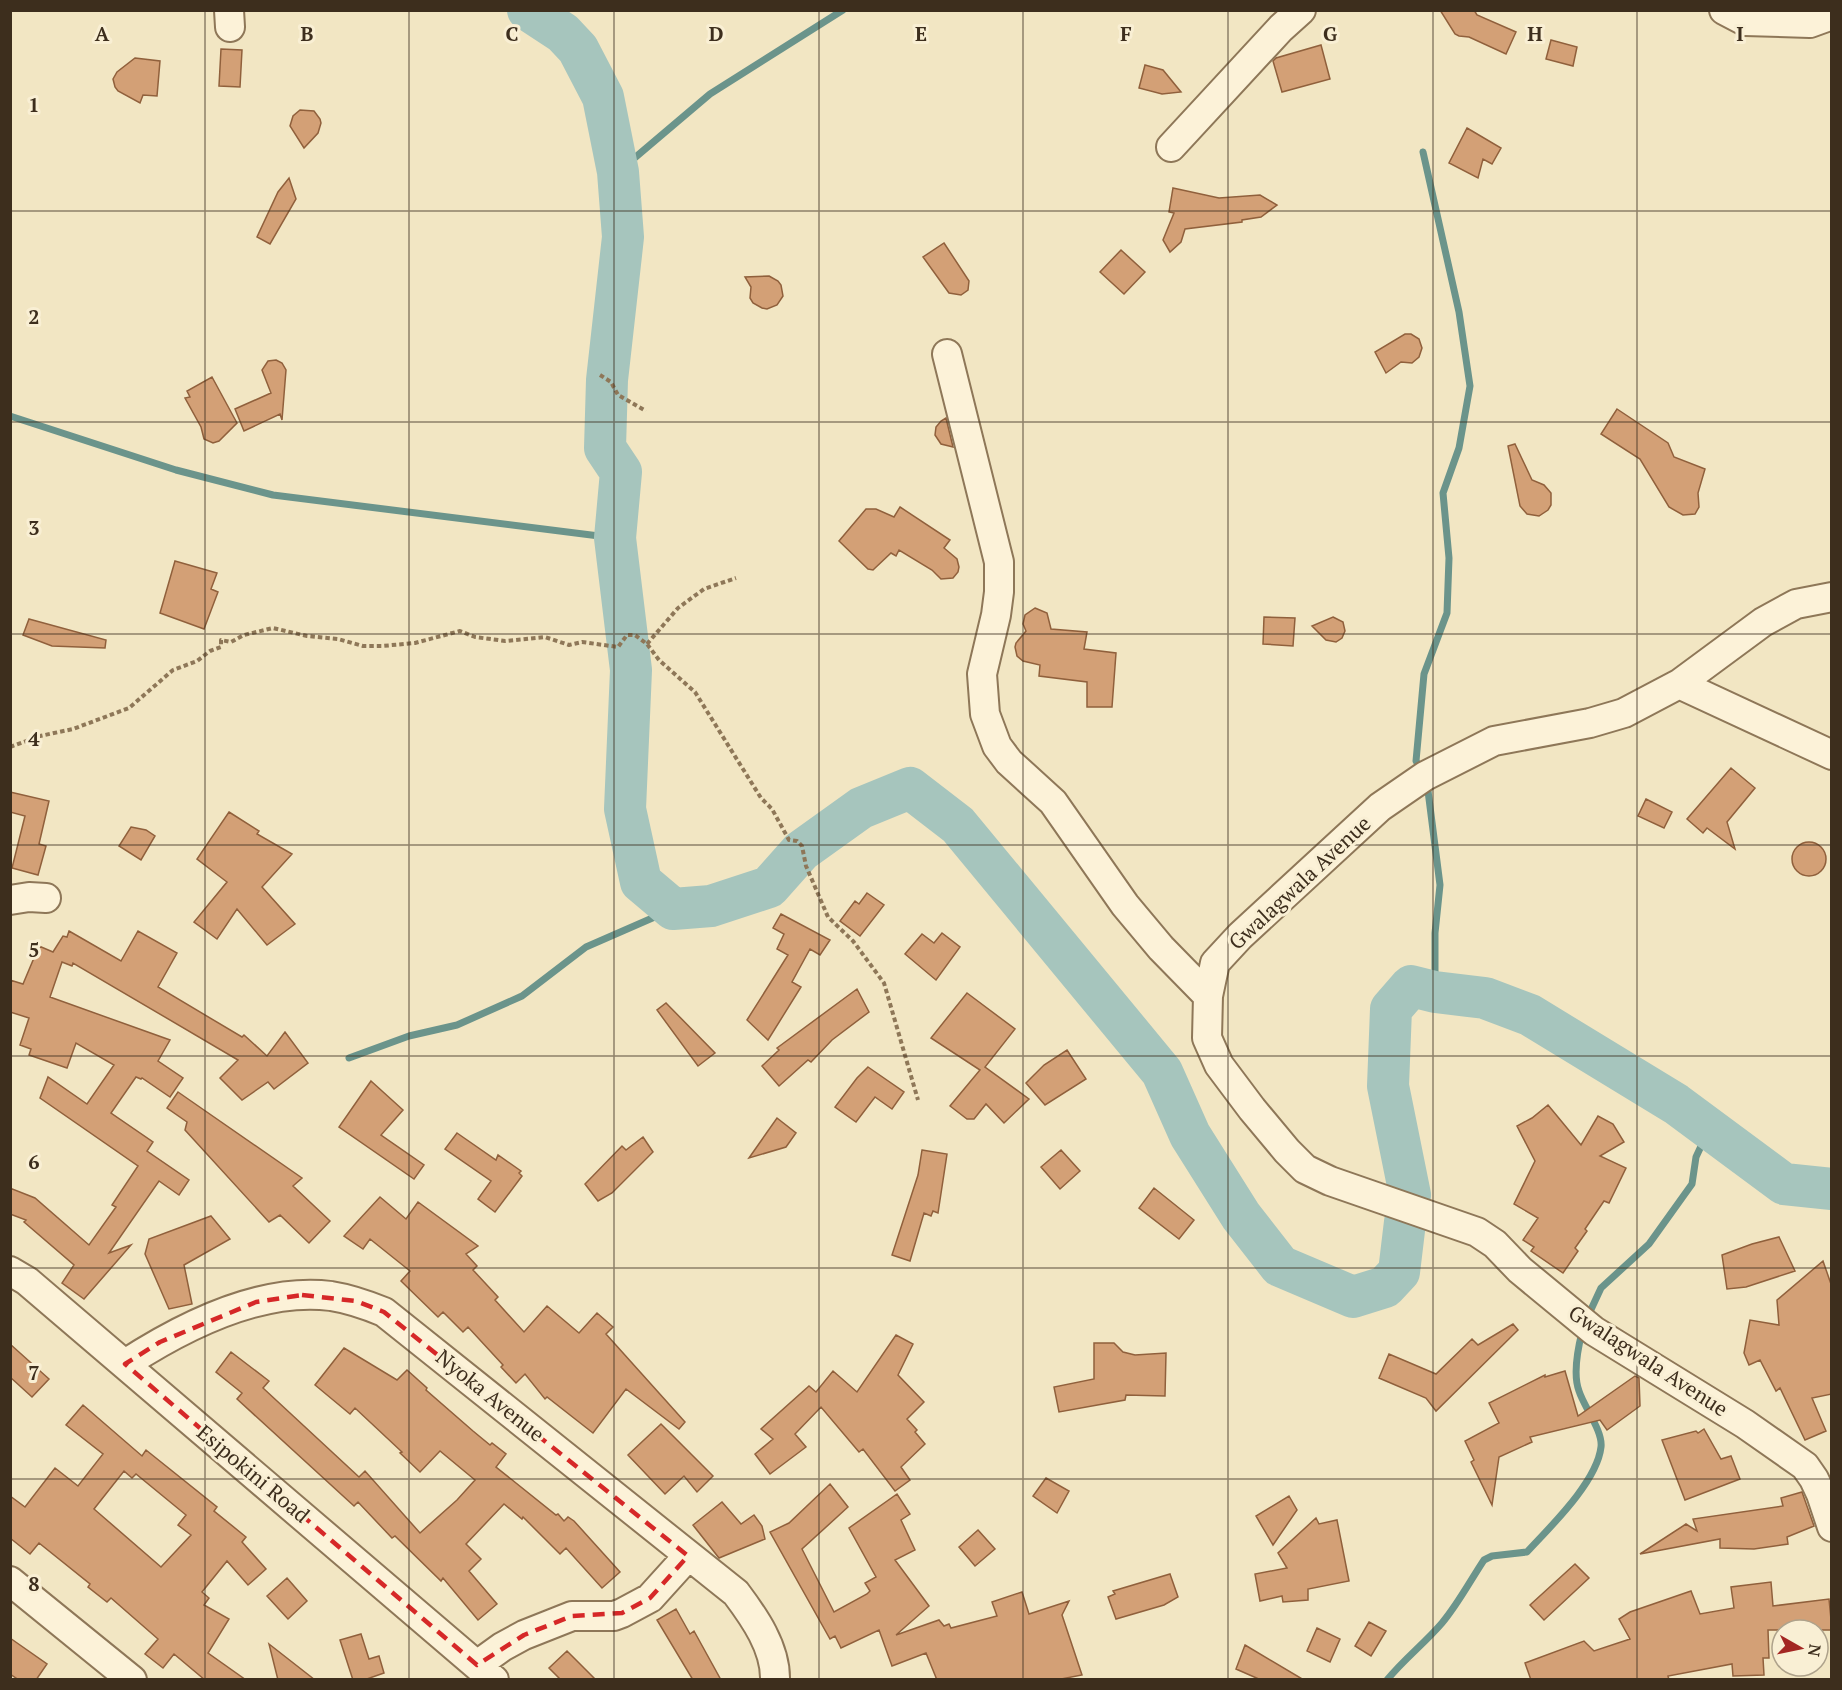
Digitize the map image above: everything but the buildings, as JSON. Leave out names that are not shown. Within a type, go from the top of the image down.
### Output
[{"type":"street","points":[[1171,147],[1281,28],[1301,10]]},
{"type":"street","points":[[1724,10],[1745,21],[1810,23],[1832,15]]},
{"type":"street","points":[[947,354],[999,562],[996,615],[982,674],[985,714],[997,746],[1009,762],[1053,802],[1125,905],[1161,948],[1208,996]]},
{"type":"street","name":"Gwalagwala Avenue","points":[[1830,1514],[1815,1479],[1805,1466],[1745,1424],[1594,1331],[1520,1270],[1495,1244],[1477,1232],[1330,1181],[1305,1169],[1252,1109],[1219,1065],[1207,1038],[1208,996],[1215,963],[1240,936],[1380,807],[1425,776],[1494,741],[1590,723],[1624,713],[1678,684],[1763,622],[1796,604],[1832,597]]},
{"type":"street","points":[[1678,684],[1832,755]]},
{"type":"street","points":[[10,900],[29,897],[46,898]]},
{"type":"street","name":"Esipokini Road","points":[[10,1271],[27,1281],[486,1672]]},
{"type":"street","name":"Nyoka Avenue","points":[[125,1364],[160,1341],[211,1318],[256,1302],[302,1295],[331,1296],[356,1301],[384,1312],[736,1593],[762,1629],[776,1672],[775,1680]]},
{"type":"street","points":[[486,1672],[502,1647],[524,1635],[572,1616],[614,1616],[650,1598],[688,1556]]},
{"type":"street","points":[[10,1581],[132,1680]]},
{"type":"path","points":[[600,375],[611,382],[618,395],[646,411]]},
{"type":"path","points":[[647,644],[678,608],[705,589],[736,578]]},
{"type":"path","points":[[10,747],[40,736],[73,729],[129,708],[173,670],[197,662],[210,651],[221,646],[220,640],[231,642],[244,635],[273,628],[307,636],[338,639],[363,646],[415,643],[460,631],[475,637],[505,641],[545,637],[568,645],[582,642],[618,647],[627,635],[636,634],[659,660],[695,692],[761,798],[772,809],[789,840],[797,841],[802,846],[806,866],[828,917],[853,941],[884,983],[918,1100]]},
{"type":"highlighted area","points":[[302,1295],[356,1301],[384,1312],[688,1556],[650,1598],[622,1613],[572,1616],[524,1635],[477,1665],[125,1364],[160,1342],[256,1302]]},
{"type":"waterway","points":[[528,10],[563,33],[578,49],[603,97],[618,172],[623,237],[607,380],[605,448],[621,472],[615,538],[631,670],[625,809],[641,882],[673,909],[711,906],[769,887],[801,851],[861,808],[910,788],[958,825],[1162,1072],[1190,1135],[1241,1216],[1280,1266],[1353,1297],[1385,1287],[1399,1272],[1405,1222]]},
{"type":"waterway","points":[[618,172],[710,94],[843,10]]},
{"type":"waterway","points":[[1422,770],[1416,761],[1424,674],[1447,613],[1449,558],[1443,493],[1459,448],[1470,386],[1459,312],[1423,152]]},
{"type":"waterway","points":[[10,416],[176,470],[273,495],[615,538]]},
{"type":"waterway","points":[[1427,783],[1440,885],[1435,933],[1435,992]]},
{"type":"waterway","points":[[349,1058],[409,1036],[457,1025],[522,996],[586,947],[673,909]]},
{"type":"waterway","points":[[1410,1195],[1388,1086],[1391,1009],[1411,986],[1435,992],[1485,998],[1530,1015],[1676,1104],[1784,1184],[1832,1189]]},
{"type":"waterway","points":[[1588,1316],[1601,1288],[1649,1244],[1692,1184],[1696,1157],[1709,1129]]},
{"type":"waterway","points":[[1387,1680],[1442,1623],[1484,1560],[1492,1556],[1527,1552],[1571,1503],[1591,1475],[1598,1461],[1601,1441],[1577,1385],[1577,1362],[1582,1332]]}]
